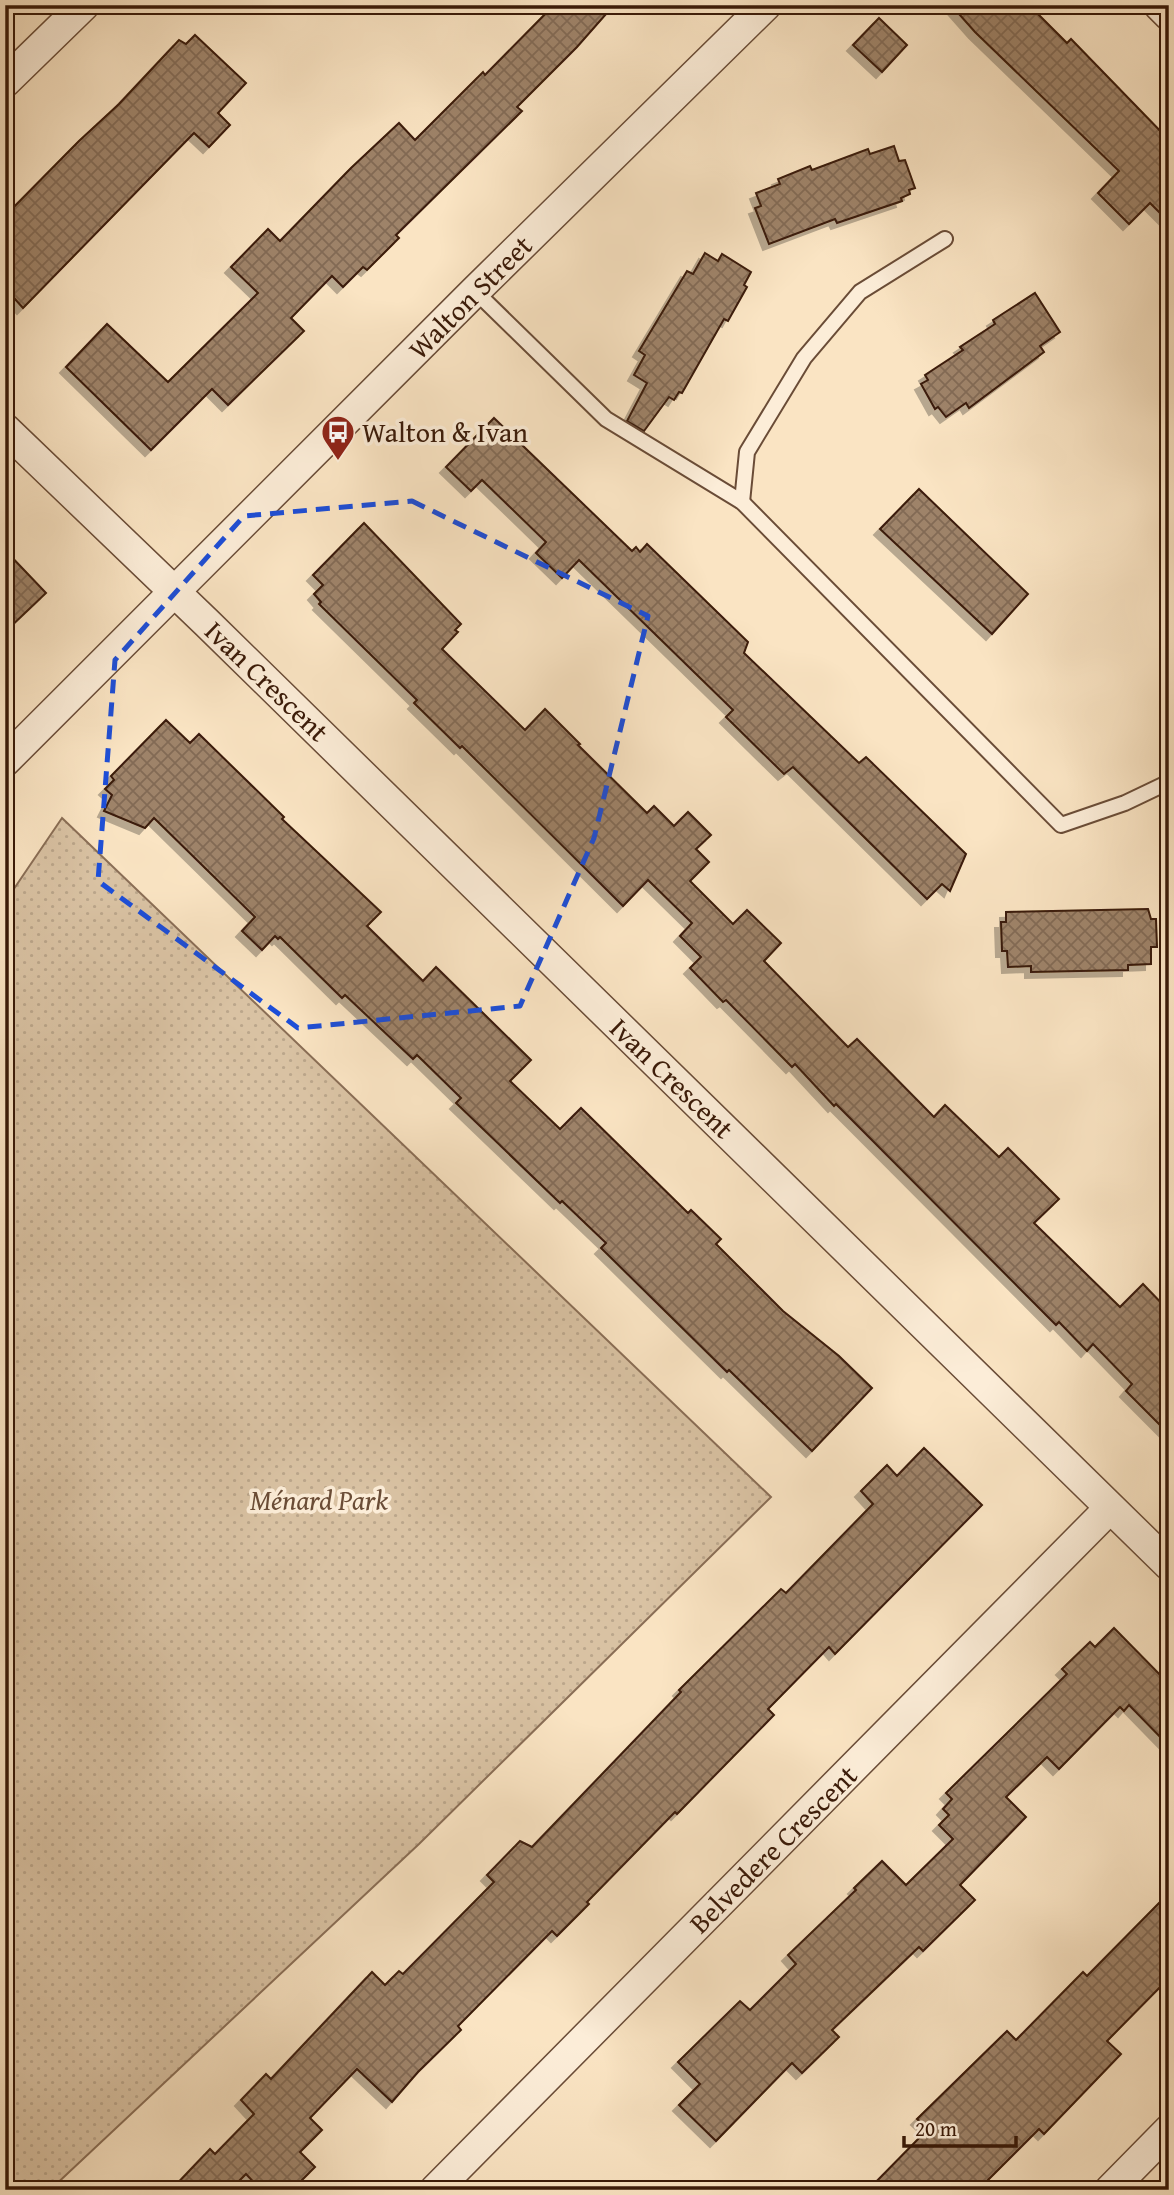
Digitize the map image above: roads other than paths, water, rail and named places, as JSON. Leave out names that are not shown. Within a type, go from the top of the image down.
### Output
[{"type":"street","points":[[5,82],[84,5]]},
{"type":"street","name":"Walton Street","points":[[5,761],[475,291],[766,5]]},
{"type":"street","points":[[1159,5],[1169,15]]},
{"type":"street","name":"Ivan Crescent","points":[[5,429],[175,591],[1169,1565]]},
{"type":"street","name":"Belvedere Crescent","points":[[435,2190],[1110,1507]]},
{"type":"street","points":[[1110,2190],[1169,2130]]},
{"type":"lane","points":[[742,502],[747,452],[804,358],[860,292],[945,239]]},
{"type":"lane","points":[[475,291],[606,419],[742,502],[1060,825],[1125,803],[1169,782]]},
{"type":"place","name":"Walton & Ivan","points":[[338,462]]},
{"type":"park label","name":"Ménard Park","points":[[319,1500]]}]
